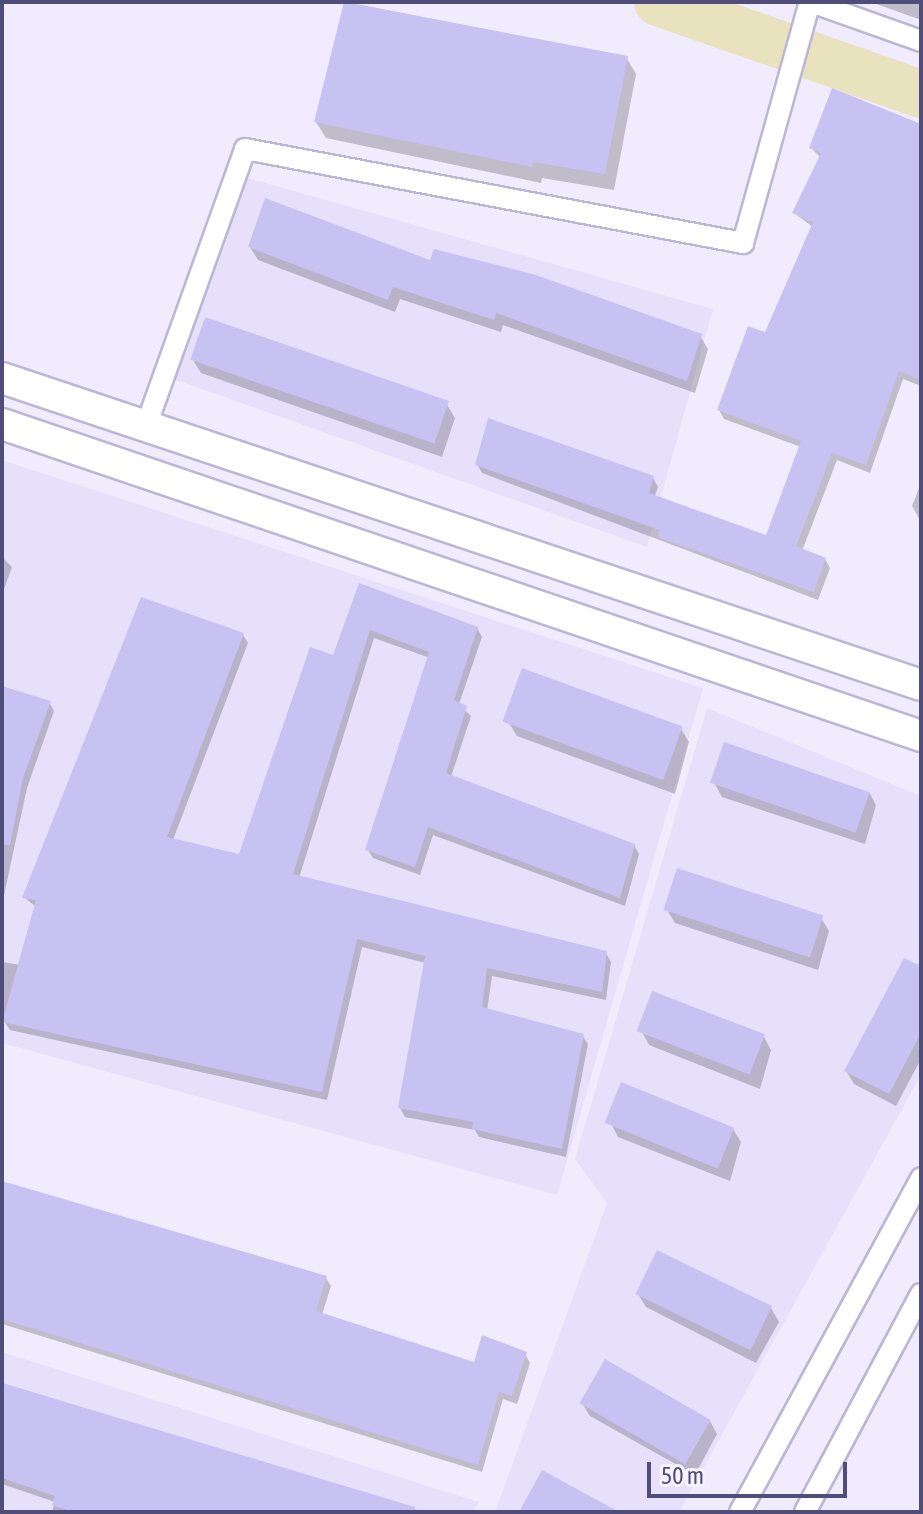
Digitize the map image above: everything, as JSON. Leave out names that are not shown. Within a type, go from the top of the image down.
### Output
[{"type":"main road","points":[[2,378],[921,685]]},
{"type":"main road","points":[[2,424],[921,736]]},
{"type":"street","points":[[146,426],[245,149],[743,243],[810,3],[921,41]]},
{"type":"street","points":[[740,1512],[921,1178]]},
{"type":"street","points":[[805,1512],[921,1294]]},
{"type":"shaded area","points":[[248,178],[713,309],[647,547],[168,377]]},
{"type":"shaded area","points":[[2,460],[703,688],[557,1195],[2,1043]]},
{"type":"shaded area","points":[[707,708],[921,796],[921,1075],[679,1512],[495,1512],[607,1203],[575,1159]]},
{"type":"shaded area","points":[[2,1352],[479,1502],[474,1512],[2,1512]]},
{"type":"building","points":[[344,2],[628,56],[605,174],[533,162],[532,167],[314,122]]},
{"type":"building","points":[[832,88],[921,124],[921,380],[899,371],[866,465],[832,453],[796,546],[826,558],[814,592],[657,537],[660,530],[475,465],[488,418],[654,476],[649,493],[766,535],[801,441],[717,410],[748,326],[765,332],[813,222],[792,213],[821,153],[809,148]]},
{"type":"building","points":[[265,198],[430,260],[434,249],[536,275],[702,334],[687,381],[496,313],[494,320],[393,287],[388,300],[248,247]]},
{"type":"building","points":[[205,317],[449,401],[434,444],[190,360]]},
{"type":"building","points":[[359,583],[478,627],[454,700],[467,706],[446,773],[635,844],[620,898],[428,827],[415,867],[365,850],[429,652],[370,630],[293,874],[607,951],[602,992],[487,968],[482,1007],[584,1034],[562,1149],[472,1129],[473,1122],[398,1108],[425,956],[357,939],[322,1092],[2,1022],[36,900],[22,898],[141,597],[244,633],[167,837],[239,854],[310,647],[333,655]]},
{"type":"building","points":[[522,668],[683,726],[663,780],[503,722]]},
{"type":"building","points":[[2,686],[51,701],[23,778],[10,845],[2,844]]},
{"type":"building","points":[[724,742],[870,792],[856,833],[710,783]]},
{"type":"building","points":[[677,868],[823,916],[810,957],[663,910]]},
{"type":"building","points":[[904,958],[921,966],[921,1033],[889,1094],[844,1071]]},
{"type":"building","points":[[652,991],[765,1034],[750,1075],[637,1031]]},
{"type":"building","points":[[621,1082],[734,1128],[718,1168],[605,1123]]},
{"type":"building","points":[[2,1181],[327,1276],[316,1311],[474,1362],[482,1335],[527,1352],[512,1396],[499,1392],[478,1465],[2,1319]]},
{"type":"building","points":[[657,1250],[772,1306],[751,1350],[636,1294]]},
{"type":"building","points":[[605,1359],[711,1420],[685,1464],[580,1403]]},
{"type":"building","points":[[2,1383],[415,1507],[414,1512],[73,1512],[52,1505],[55,1496],[2,1478]]},
{"type":"building","points":[[542,1470],[619,1512],[519,1512]]},
{"type":"waterway","points":[[658,2],[921,94]]}]
